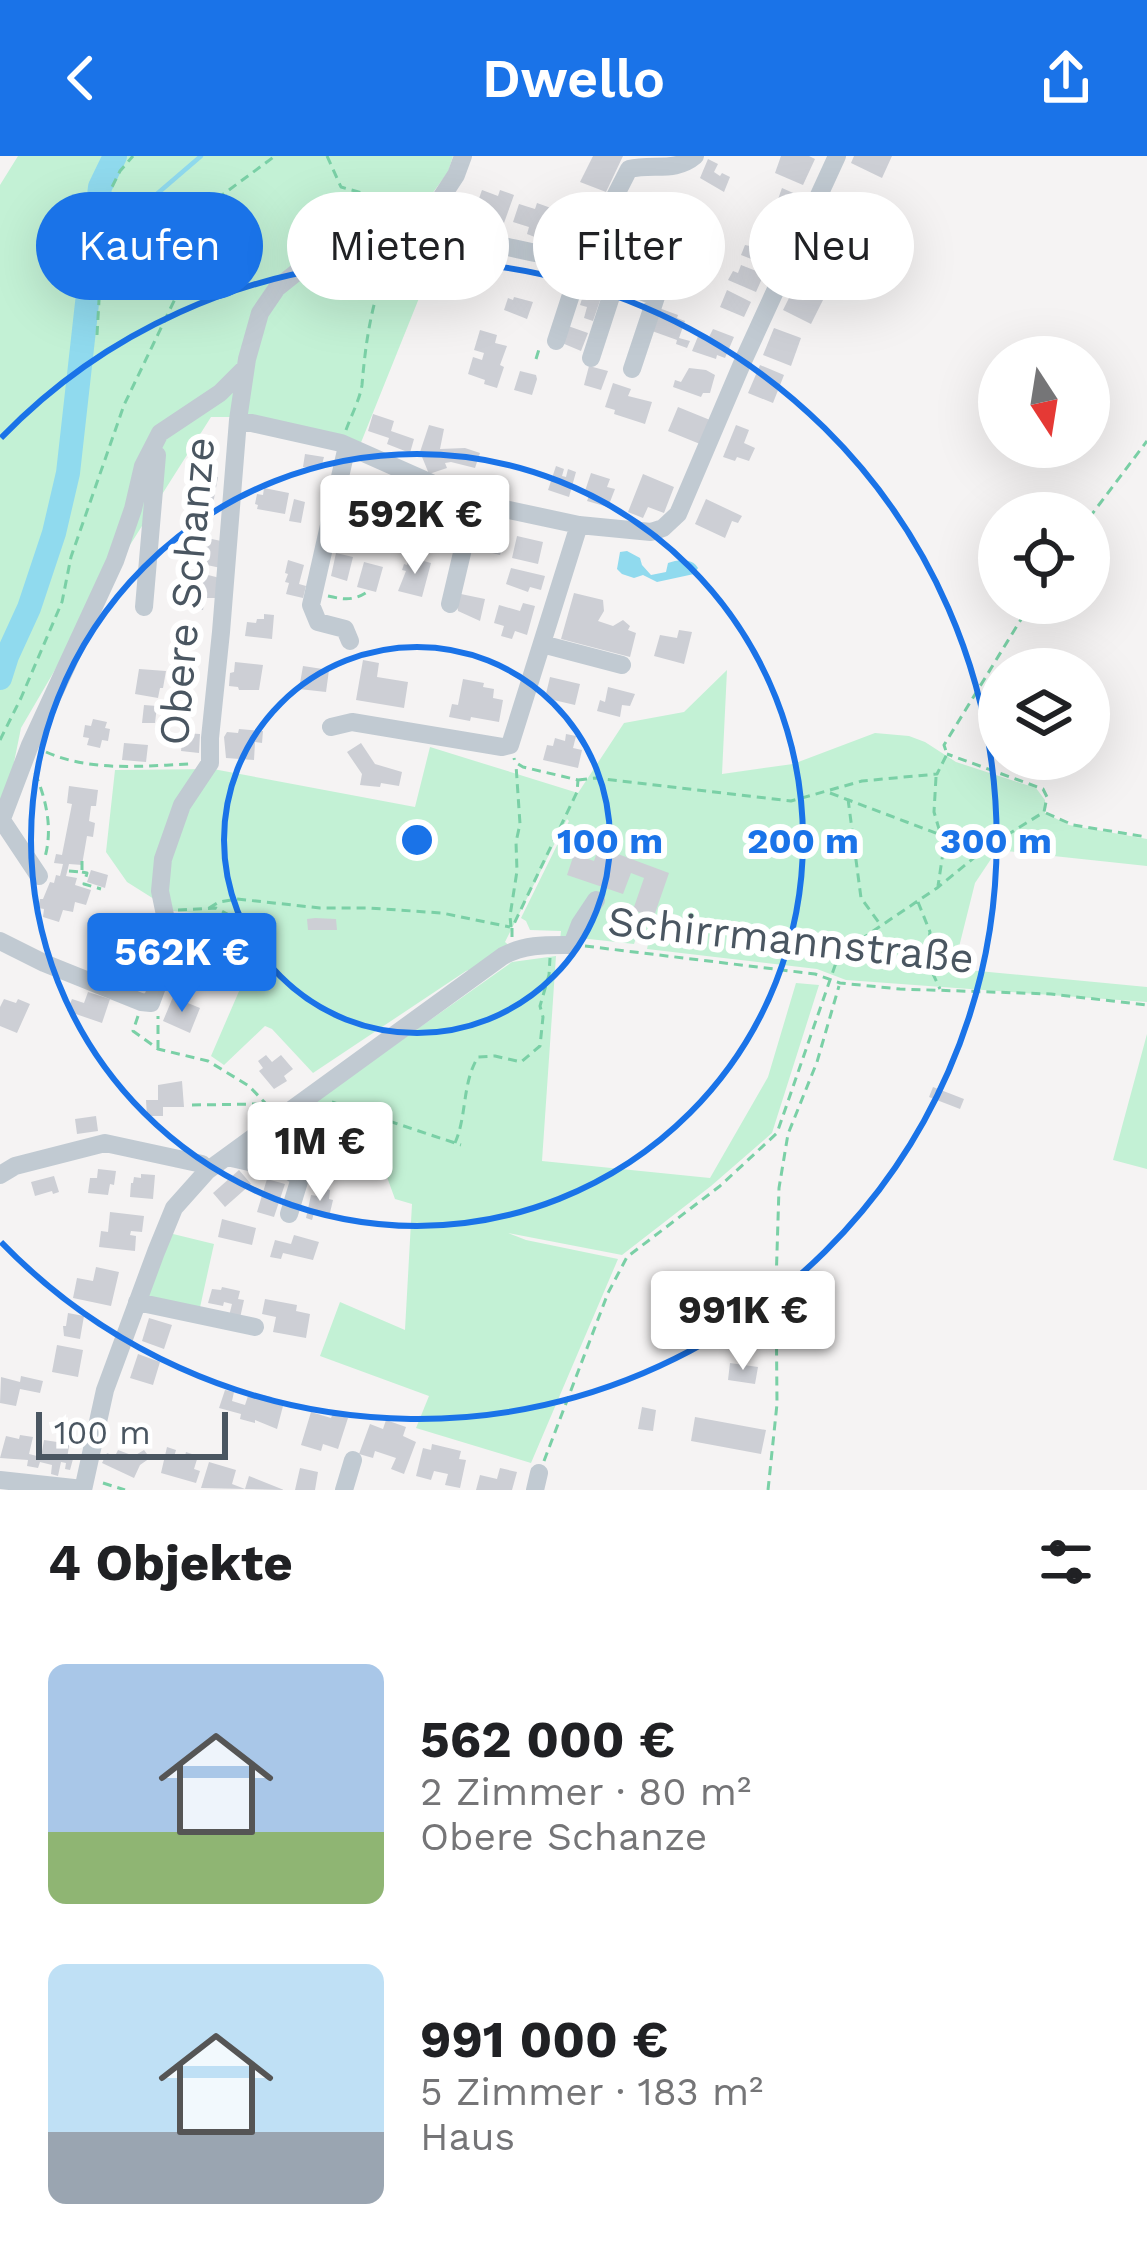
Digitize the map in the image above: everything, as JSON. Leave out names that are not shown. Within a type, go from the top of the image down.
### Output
[{"type":"street","points":[[445,192],[463,156]]},
{"type":"street","points":[[617,192],[629,169],[682,166],[695,156]]},
{"type":"street","points":[[238,420],[344,444],[474,502],[579,525],[651,532],[663,528],[678,514],[837,156]]},
{"type":"street","name":"Obere Schanze","points":[[141,1002],[151,1003],[168,957],[170,939],[160,891],[163,859],[182,805],[210,763],[245,368],[260,313],[287,280]]},
{"type":"street","points":[[556,341],[569,300]]},
{"type":"street","points":[[591,358],[610,300]]},
{"type":"street","points":[[632,369],[655,300]]},
{"type":"street","points":[[39,876],[0,821],[115,561],[143,466],[160,433],[220,393],[245,368]]},
{"type":"street","points":[[144,607],[160,433]]},
{"type":"street","points":[[344,444],[311,604],[317,626],[345,629],[350,641]]},
{"type":"street","points":[[450,604],[474,502]]},
{"type":"street","points":[[331,727],[352,722],[502,747],[513,754],[579,525]]},
{"type":"street","points":[[542,644],[622,665]]},
{"type":"street","points":[[3,1484],[83,1486],[105,1390],[174,1208],[208,1171],[314,1096],[513,934],[550,945],[572,945],[596,901]]},
{"type":"street","points":[[0,941],[141,1002]]},
{"type":"street","points":[[0,1175],[16,1166],[105,1143],[202,1164],[208,1171]]},
{"type":"street","points":[[227,1157],[289,1171],[300,1178],[290,1214]]},
{"type":"street","points":[[137,1303],[255,1328]]},
{"type":"street","points":[[344,1490],[353,1460]]},
{"type":"path","points":[[97,335],[100,283],[112,220],[111,189],[133,156]]},
{"type":"path","points":[[0,740],[62,602],[71,556],[124,405],[187,274],[214,200],[275,156]]},
{"type":"path","points":[[327,156],[341,187],[359,192]]},
{"type":"path","points":[[344,444],[362,387],[374,300]]},
{"type":"path","points":[[1109,492],[1147,441]]},
{"type":"path","points":[[314,592],[348,601],[370,590]]},
{"type":"path","points":[[937,888],[944,846],[934,812],[937,774],[947,754],[944,746],[1018,624]]},
{"type":"path","points":[[28,750],[94,766],[210,763]]},
{"type":"path","points":[[28,750],[45,797],[48,845],[39,876]]},
{"type":"path","points":[[513,934],[520,824],[513,754],[578,780],[596,778],[791,801],[862,781],[937,774]]},
{"type":"path","points":[[537,1481],[608,1293],[627,1257],[720,1186],[777,1133],[839,954],[1044,812],[1047,797],[1043,789],[947,754]]},
{"type":"path","points":[[513,934],[577,792],[578,780]]},
{"type":"path","points":[[826,791],[941,835]]},
{"type":"path","points":[[848,800],[860,898],[881,926]]},
{"type":"path","points":[[1044,812],[1073,825],[1147,837]]},
{"type":"path","points":[[82,861],[82,872]]},
{"type":"path","points":[[69,871],[87,873],[83,884],[100,889]]},
{"type":"path","points":[[209,908],[237,899],[442,913],[464,915],[513,934]]},
{"type":"path","points":[[918,901],[931,932],[926,959],[941,991]]},
{"type":"path","points":[[164,910],[216,908],[232,916]]},
{"type":"path","points":[[314,1096],[458,1144],[470,1073],[478,1058],[521,1062],[540,1046],[539,1006],[549,975],[550,945]]},
{"type":"path","name":"Schirrmannstraße","points":[[572,945],[815,974],[840,983],[1051,994],[1147,1005]]},
{"type":"path","points":[[768,1490],[777,1404],[778,1205],[788,1135],[818,1062],[840,983]]},
{"type":"path","points":[[141,1002],[134,1031],[158,1049],[208,1061],[249,1086],[277,1122]]},
{"type":"path","points":[[158,1049],[158,1018],[165,1012]]},
{"type":"path","points":[[192,1105],[259,1104],[277,1122]]},
{"type":"path","points":[[777,1133],[788,1135]]},
{"type":"path","points":[[83,1486],[125,1490]]},
{"type":"green space","points":[[18,156],[453,156],[433,192],[287,192],[287,300],[418,300],[360,445],[243,417],[211,417],[21,728],[0,831],[0,185]]},
{"type":"green space","points":[[727,670],[722,774],[793,764],[875,733],[909,736],[978,769],[978,780],[1011,780],[1036,788],[1045,800],[1045,813],[1069,825],[1147,839],[1147,866],[997,850],[975,883],[957,969],[1147,987],[1147,1002],[846,980],[817,969],[647,949],[649,940],[636,938],[634,944],[560,940],[561,931],[530,930],[521,918],[567,819],[505,942],[517,953],[466,971],[313,1073],[265,1026],[224,1065],[211,1056],[243,982],[263,919],[173,911],[127,882],[106,852],[115,770],[213,769],[415,807],[430,747],[578,793],[624,723],[684,712]]},
{"type":"green space","points":[[556,956],[542,1161],[710,1178],[768,1077],[796,983],[819,985],[772,1133],[711,1186],[622,1255],[508,1233],[618,1259],[531,1463],[416,1428],[429,1396],[320,1356],[340,1302],[405,1330],[412,1204],[395,1199],[387,1177],[340,1155],[305,1167],[238,1156],[512,962]]},
{"type":"green space","points":[[1147,1034],[1147,1169],[1113,1160]]},
{"type":"green space","points":[[169,1233],[214,1244],[199,1312],[142,1301]]},
{"type":"water","points":[[620,552],[640,558],[651,575],[666,572],[668,563],[676,561],[689,561],[698,568],[694,574],[657,582],[643,575],[634,578],[617,569]]},
{"type":"building","points":[[593,156],[623,156],[606,192],[580,182]]},
{"type":"building","points":[[781,156],[815,159],[803,185],[775,173]]},
{"type":"building","points":[[854,156],[892,156],[882,178],[851,163]]},
{"type":"building","points":[[708,159],[718,164],[714,172],[730,177],[724,192],[700,178]]},
{"type":"building","points":[[519,204],[533,208],[533,236],[527,234],[529,227],[513,222]]},
{"type":"building","points":[[741,265],[749,268],[749,289],[728,280],[733,271],[738,273]]},
{"type":"building","points":[[727,290],[751,302],[744,317],[720,307]]},
{"type":"building","points":[[507,300],[533,302],[527,319],[504,310]]},
{"type":"building","points":[[582,300],[600,300],[593,321],[584,318],[587,307],[580,305]]},
{"type":"building","points":[[788,300],[823,300],[811,324],[783,310]]},
{"type":"building","points":[[659,308],[685,321],[679,338],[690,341],[687,348],[652,331]]},
{"type":"building","points":[[568,326],[588,333],[581,351],[562,343]]},
{"type":"building","points":[[774,328],[801,338],[791,366],[763,355]]},
{"type":"building","points":[[713,329],[734,337],[725,358],[692,351],[699,334],[709,337]]},
{"type":"building","points":[[480,330],[497,335],[495,343],[507,346],[497,388],[468,374],[473,357],[482,360],[484,353],[474,350]]},
{"type":"building","points":[[760,365],[784,375],[773,403],[748,393]]},
{"type":"building","points":[[589,366],[608,371],[601,390],[584,385]]},
{"type":"building","points":[[689,368],[715,375],[710,393],[701,397],[673,387]]},
{"type":"building","points":[[520,371],[536,375],[532,395],[514,390]]},
{"type":"building","points":[[613,383],[631,389],[628,396],[652,402],[645,424],[605,407]]},
{"type":"building","points":[[678,407],[710,420],[700,444],[668,431]]},
{"type":"building","points":[[373,414],[394,421],[391,431],[414,439],[410,453],[368,431]]},
{"type":"building","points":[[429,425],[444,429],[440,449],[480,453],[475,468],[451,462],[429,474],[420,452]]},
{"type":"building","points":[[736,425],[749,430],[744,443],[755,448],[749,461],[723,457]]},
{"type":"building","points":[[305,454],[324,457],[321,468],[303,467]]},
{"type":"building","points":[[556,466],[564,469],[562,476],[566,477],[568,469],[576,472],[569,497],[548,490]]},
{"type":"building","points":[[194,472],[218,477],[213,504],[189,499]]},
{"type":"building","points":[[591,473],[610,479],[607,487],[615,489],[608,507],[587,501],[589,496],[584,494]]},
{"type":"building","points":[[643,474],[674,487],[664,513],[648,507],[643,518],[628,512]]},
{"type":"building","points":[[354,485],[371,489],[365,515],[344,510]]},
{"type":"building","points":[[264,488],[289,493],[285,514],[257,509],[257,494],[263,495]]},
{"type":"building","points":[[294,499],[305,502],[301,523],[289,521]]},
{"type":"building","points":[[706,499],[742,516],[738,523],[732,521],[725,538],[695,524]]},
{"type":"building","points":[[381,500],[395,504],[394,525],[375,523]]},
{"type":"building","points":[[480,523],[506,530],[500,555],[473,548]]},
{"type":"building","points":[[517,536],[543,542],[538,564],[512,558]]},
{"type":"building","points":[[207,538],[226,542],[221,568],[202,564]]},
{"type":"building","points":[[336,553],[353,557],[347,581],[331,576]]},
{"type":"building","points":[[409,557],[431,563],[422,597],[398,591]]},
{"type":"building","points":[[288,560],[304,565],[299,584],[306,586],[303,598],[286,594]]},
{"type":"building","points":[[364,562],[383,567],[376,592],[357,587]]},
{"type":"building","points":[[511,568],[545,576],[541,590],[530,587],[528,592],[506,584]]},
{"type":"building","points":[[204,574],[220,578],[216,598],[205,598],[203,610],[183,606],[178,601],[180,588],[184,589],[186,580],[201,582]]},
{"type":"building","points":[[456,593],[485,599],[480,621],[458,611]]},
{"type":"building","points":[[574,593],[603,600],[598,621],[613,626],[623,620],[630,626],[628,630],[636,633],[630,657],[561,639]]},
{"type":"building","points":[[523,603],[535,606],[527,635],[515,631],[512,639],[501,636],[504,626],[494,623],[499,605],[520,611]]},
{"type":"building","points":[[264,614],[274,615],[272,639],[245,636],[247,622],[256,623]]},
{"type":"building","points":[[679,630],[692,632],[684,664],[654,656],[660,635],[677,638]]},
{"type":"building","points":[[363,660],[379,663],[377,677],[408,682],[404,708],[356,700]]},
{"type":"building","points":[[235,662],[263,665],[259,690],[229,686]]},
{"type":"building","points":[[303,666],[329,670],[326,692],[299,689]]},
{"type":"building","points":[[139,669],[166,671],[158,698],[135,694]]},
{"type":"building","points":[[550,677],[580,684],[575,705],[545,698]]},
{"type":"building","points":[[463,679],[494,689],[493,698],[503,700],[499,722],[449,717],[452,704],[458,705]]},
{"type":"building","points":[[608,687],[635,694],[630,706],[622,705],[620,717],[597,711]]},
{"type":"building","points":[[144,705],[157,706],[155,723],[142,723]]},
{"type":"building","points":[[93,719],[107,722],[105,728],[110,729],[108,741],[102,740],[100,748],[87,745],[89,738],[83,737],[85,725],[91,726]]},
{"type":"building","points":[[239,729],[263,731],[262,743],[255,742],[254,760],[226,758],[224,737]]},
{"type":"building","points":[[183,733],[200,734],[199,753],[181,751]]},
{"type":"building","points":[[566,734],[576,736],[573,748],[582,750],[578,768],[543,760],[547,745],[553,746],[555,738],[565,741]]},
{"type":"building","points":[[124,743],[148,745],[146,762],[122,760]]},
{"type":"building","points":[[361,743],[375,764],[402,772],[399,786],[360,785],[362,774],[347,752]]},
{"type":"building","points":[[69,786],[98,790],[89,821],[95,823],[93,837],[87,836],[82,865],[69,864],[66,876],[77,878],[75,885],[91,890],[86,905],[75,902],[73,912],[63,910],[59,922],[43,917],[44,909],[38,908],[50,882],[60,876],[63,864],[54,863],[56,854],[62,855],[72,804],[67,803]]},
{"type":"building","points":[[599,847],[669,873],[652,922],[633,910],[644,878],[631,873],[623,894],[567,875],[574,854],[594,861]]},
{"type":"building","points":[[91,870],[108,875],[105,888],[87,882]]},
{"type":"building","points":[[211,919],[221,922],[206,962],[188,956],[198,925],[207,928]]},
{"type":"building","points":[[307,919],[336,919],[337,930],[308,930]]},
{"type":"building","points":[[131,946],[158,956],[146,987],[120,977]]},
{"type":"building","points":[[88,992],[110,999],[102,1023],[67,1011],[72,999],[84,1003]]},
{"type":"building","points":[[173,997],[200,1008],[190,1033],[163,1021]]},
{"type":"building","points":[[4,999],[30,1004],[17,1033],[0,1026]]},
{"type":"building","points":[[266,1055],[272,1062],[281,1055],[293,1069],[284,1076],[287,1081],[274,1089],[259,1071],[263,1068],[258,1061]]},
{"type":"building","points":[[182,1081],[184,1107],[163,1107],[163,1116],[147,1116],[146,1100],[158,1100],[158,1085]]},
{"type":"building","points":[[933,1087],[964,1099],[960,1109],[929,1097]]},
{"type":"building","points":[[96,1116],[98,1131],[77,1134],[75,1119]]},
{"type":"building","points":[[98,1169],[116,1171],[108,1195],[88,1193],[90,1178],[97,1178]]},
{"type":"building","points":[[239,1170],[251,1184],[225,1207],[213,1193]]},
{"type":"building","points":[[141,1174],[155,1175],[153,1199],[130,1197],[131,1183]]},
{"type":"building","points":[[54,1176],[59,1192],[35,1196],[31,1182]]},
{"type":"building","points":[[267,1179],[285,1184],[274,1217],[257,1212]]},
{"type":"building","points":[[319,1187],[330,1190],[333,1200],[329,1217],[314,1213],[312,1220],[306,1218],[311,1195],[317,1196]]},
{"type":"building","points":[[110,1212],[144,1216],[142,1232],[131,1231],[136,1236],[135,1251],[99,1247],[101,1231],[108,1232]]},
{"type":"building","points":[[222,1219],[256,1228],[252,1245],[218,1237]]},
{"type":"building","points":[[294,1235],[319,1242],[313,1260],[283,1253],[281,1259],[270,1257],[275,1240],[291,1244]]},
{"type":"building","points":[[96,1267],[119,1272],[111,1306],[73,1298],[77,1278],[93,1281]]},
{"type":"building","points":[[212,1289],[240,1291],[238,1299],[244,1300],[240,1318],[229,1316],[232,1304],[208,1303]]},
{"type":"building","points":[[265,1299],[297,1305],[296,1311],[310,1314],[306,1338],[273,1332],[276,1317],[262,1314]]},
{"type":"building","points":[[68,1313],[84,1316],[80,1339],[64,1336]]},
{"type":"building","points":[[149,1318],[172,1325],[164,1349],[142,1341]]},
{"type":"building","points":[[57,1345],[83,1350],[78,1377],[52,1372]]},
{"type":"building","points":[[138,1354],[160,1362],[153,1385],[130,1378]]},
{"type":"building","points":[[730,1363],[758,1367],[755,1384],[728,1380]]},
{"type":"building","points":[[21,1376],[43,1381],[40,1393],[20,1389],[16,1406],[0,1403],[1,1377],[20,1382]]},
{"type":"building","points":[[225,1390],[234,1392],[232,1401],[245,1405],[248,1396],[272,1397],[270,1402],[283,1406],[277,1429],[219,1408]]},
{"type":"building","points":[[642,1407],[656,1410],[653,1431],[638,1429]]},
{"type":"building","points":[[311,1412],[348,1418],[338,1449],[323,1444],[321,1451],[301,1445]]},
{"type":"building","points":[[695,1417],[766,1430],[761,1454],[691,1441]]},
{"type":"building","points":[[386,1420],[406,1427],[403,1436],[416,1442],[404,1474],[391,1469],[396,1458],[375,1451],[373,1458],[359,1454],[370,1424],[383,1429]]},
{"type":"building","points":[[20,1435],[33,1437],[29,1454],[41,1457],[44,1440],[70,1441],[70,1470],[61,1462],[58,1476],[51,1474],[52,1465],[40,1462],[38,1468],[27,1466],[28,1460],[0,1458],[6,1436],[19,1439]]},
{"type":"building","points":[[432,1444],[461,1451],[459,1459],[466,1460],[460,1488],[445,1485],[448,1474],[434,1471],[431,1480],[416,1476],[423,1448],[431,1450]]},
{"type":"building","points":[[167,1447],[176,1450],[174,1457],[184,1460],[186,1452],[198,1456],[196,1483],[161,1473]]},
{"type":"building","points":[[118,1450],[134,1456],[144,1450],[150,1458],[134,1478],[102,1463],[107,1453],[115,1456]]},
{"type":"building","points":[[209,1462],[236,1470],[232,1484],[245,1489],[249,1476],[284,1490],[201,1488]]},
{"type":"building","points":[[300,1468],[318,1472],[315,1490],[295,1490]]},
{"type":"building","points":[[500,1468],[517,1472],[512,1490],[476,1490],[480,1475],[497,1479]]},
{"type":"waterway","points":[[0,678],[54,533],[68,473],[100,187],[115,156]]},
{"type":"waterway","points":[[159,192],[201,156]]}]
